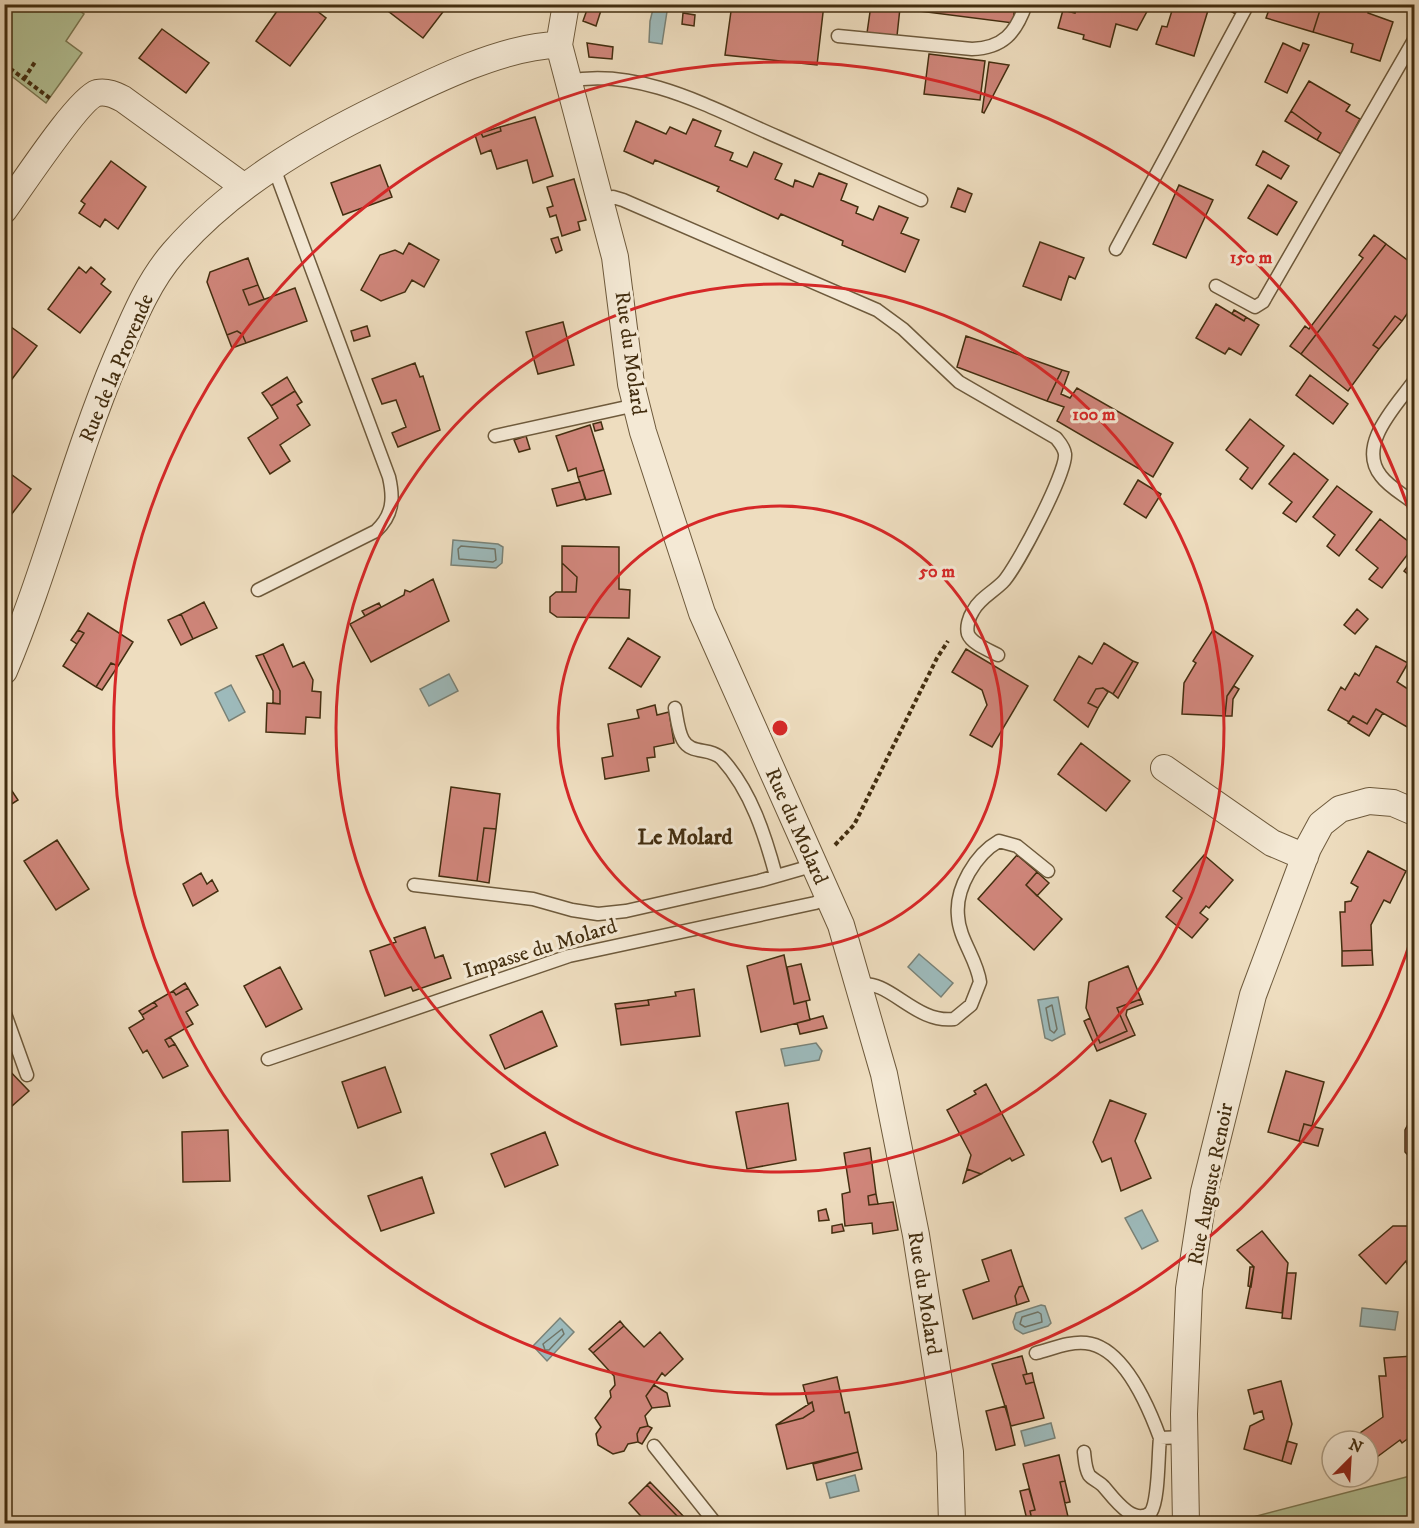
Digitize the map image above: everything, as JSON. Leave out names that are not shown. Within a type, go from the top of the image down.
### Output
[{"type":"street","name":"Rue du Molard","points":[[566,4],[559,45],[620,282],[631,384],[636,405],[702,614],[817,856],[860,985],[884,1074],[916,1235],[950,1452],[952,1524]]},
{"type":"street","name":"Rue de la Provende","points":[[4,671],[102,393],[134,319],[154,280],[173,253],[216,209],[243,186],[349,122],[428,84],[534,47],[559,45]]},
{"type":"street","points":[[4,210],[73,116],[87,99],[97,93],[110,93],[123,99],[243,186]]},
{"type":"street","points":[[1164,768],[1272,843],[1305,857]]},
{"type":"street","name":"Rue Auguste Renoir","points":[[1186,1524],[1173,1438],[1189,1289],[1204,1192],[1253,995],[1305,857],[1321,824],[1340,809],[1369,801],[1393,803],[1414,812]]},
{"type":"lane","points":[[838,36],[972,49],[991,48],[1015,30],[1026,4]]},
{"type":"lane","points":[[1116,249],[1248,4]]},
{"type":"lane","points":[[1216,286],[1255,307],[1263,302],[1414,40]]},
{"type":"lane","points":[[568,81],[587,78],[607,79],[666,90],[921,200]]},
{"type":"lane","points":[[258,591],[376,531],[386,523],[392,509],[393,493],[381,454],[274,168]]},
{"type":"lane","points":[[600,201],[613,197],[623,200],[877,310],[903,329],[959,382],[1056,438],[1062,445],[1065,459],[1035,529],[1003,582],[972,612],[968,633],[973,640],[998,655]]},
{"type":"lane","points":[[1414,381],[1378,431],[1374,447],[1374,465],[1382,477],[1414,503]]},
{"type":"lane","points":[[495,436],[636,405]]},
{"type":"lane","points":[[675,708],[682,738],[686,744],[691,749],[709,752],[720,757],[734,774],[756,815],[776,876]]},
{"type":"lane","points":[[860,985],[873,984],[934,1020],[954,1019],[971,1005],[980,982],[958,916],[965,881],[975,864],[991,846],[999,841],[1007,841],[1048,871]]},
{"type":"lane","points":[[414,885],[533,899],[598,914],[626,911],[776,876],[817,856]]},
{"type":"lane","name":"Impasse du Molard","points":[[268,1059],[569,956],[815,903],[829,897]]},
{"type":"lane","points":[[4,1011],[27,1075]]},
{"type":"lane","points":[[1036,1353],[1087,1343],[1108,1352],[1119,1362],[1173,1438],[1150,1514],[1143,1519],[1134,1519],[1123,1514],[1102,1485],[1089,1474],[1084,1452]]},
{"type":"lane","points":[[654,1446],[716,1524]]},
{"type":"path","points":[[24,79],[35,62]]},
{"type":"path","points":[[4,64],[50,98]]},
{"type":"path","points":[[817,856],[844,838],[854,825],[945,644],[954,636],[968,633]]},
{"type":"green space","points":[[4,5],[71,5],[84,14],[66,41],[82,53],[46,103],[5,71]]},
{"type":"green space","points":[[1414,1475],[1414,1523],[1230,1523],[1360,1489],[1380,1489],[1380,1484]]},
{"type":"water","points":[[654,5],[668,5],[662,44],[649,42],[650,21]]},
{"type":"water","points":[[453,540],[498,544],[503,547],[502,563],[496,568],[451,565]]},
{"type":"water","points":[[449,674],[458,691],[429,706],[420,689]]},
{"type":"water","points":[[231,685],[245,712],[229,721],[215,693]]},
{"type":"water","points":[[919,954],[953,983],[941,997],[908,967]]},
{"type":"water","points":[[1058,997],[1065,1034],[1052,1041],[1045,1038],[1038,1000]]},
{"type":"water","points":[[816,1043],[822,1051],[819,1060],[785,1066],[781,1049]]},
{"type":"water","points":[[1142,1210],[1158,1241],[1142,1249],[1125,1218]]},
{"type":"water","points":[[1041,1305],[1045,1306],[1051,1323],[1048,1326],[1023,1334],[1015,1329],[1013,1322],[1016,1313]]},
{"type":"water","points":[[1362,1308],[1398,1312],[1395,1330],[1360,1326]]},
{"type":"water","points":[[560,1318],[574,1332],[547,1361],[533,1346]]},
{"type":"water","points":[[1051,1423],[1055,1438],[1025,1446],[1021,1431]]},
{"type":"water","points":[[855,1475],[859,1491],[830,1498],[826,1483]]},
{"type":"building","points":[[282,4],[308,4],[326,18],[290,66],[256,41]]},
{"type":"building","points":[[393,4],[449,4],[423,38],[388,11]]},
{"type":"building","points":[[589,4],[603,4],[596,26],[583,21]]},
{"type":"building","points":[[732,4],[824,4],[817,65],[725,55]]},
{"type":"building","points":[[864,4],[1015,4],[1013,23]]},
{"type":"building","points":[[1077,4],[1151,4],[1137,30],[1116,24],[1110,47],[1083,39],[1084,35],[1058,28],[1063,10],[1075,13]]},
{"type":"building","points":[[1174,4],[1210,4],[1194,56],[1156,44],[1162,26],[1167,27]]},
{"type":"building","points":[[1226,4],[1241,4],[1236,14],[1224,8]]},
{"type":"building","points":[[1271,4],[1322,4],[1313,32],[1266,18]]},
{"type":"building","points":[[1322,4],[1362,4],[1369,6],[1368,13],[1393,22],[1380,61],[1351,52],[1353,44],[1313,32]]},
{"type":"building","points":[[871,5],[900,8],[897,36],[867,33]]},
{"type":"building","points":[[683,13],[695,15],[694,26],[682,24]]},
{"type":"building","points":[[162,29],[209,63],[186,93],[139,58]]},
{"type":"building","points":[[587,43],[613,47],[612,59],[589,57]]},
{"type":"building","points":[[1283,43],[1300,51],[1303,43],[1309,45],[1287,93],[1265,82]]},
{"type":"building","points":[[929,54],[985,61],[980,100],[924,94]]},
{"type":"building","points":[[989,62],[1009,65],[984,113],[982,112]]},
{"type":"building","points":[[1309,81],[1350,105],[1346,111],[1360,119],[1341,154],[1317,140],[1321,133],[1291,111]]},
{"type":"building","points":[[1291,111],[1321,133],[1317,140],[1285,121]]},
{"type":"building","points":[[535,117],[553,176],[533,183],[527,160],[497,169],[491,150],[481,154],[475,135],[481,133],[483,137],[501,131],[500,127]]},
{"type":"building","points":[[693,119],[721,131],[715,146],[733,153],[730,160],[747,167],[754,152],[782,164],[775,179],[793,187],[795,180],[813,187],[819,173],[847,184],[841,200],[858,207],[856,213],[873,220],[879,206],[908,218],[901,233],[919,240],[905,272],[842,245],[843,241],[781,214],[778,219],[717,191],[719,187],[655,160],[653,164],[624,151],[636,121],[666,134],[670,127],[686,134]]},
{"type":"building","points":[[500,127],[501,131],[483,137],[481,133]]},
{"type":"building","points":[[1263,151],[1289,166],[1281,179],[1256,165]]},
{"type":"building","points":[[111,161],[146,187],[118,229],[105,219],[100,227],[79,213],[85,204],[81,201]]},
{"type":"building","points":[[380,165],[392,197],[343,215],[331,183]]},
{"type":"building","points":[[574,179],[586,220],[578,222],[580,230],[562,236],[556,215],[550,217],[547,208],[553,206],[547,187]]},
{"type":"building","points":[[1179,185],[1213,200],[1186,258],[1153,244]]},
{"type":"building","points":[[1268,185],[1297,202],[1277,235],[1248,218]]},
{"type":"building","points":[[958,188],[972,194],[965,212],[951,207]]},
{"type":"building","points":[[1374,235],[1386,244],[1301,354],[1290,346],[1305,326],[1309,329],[1363,258],[1359,255]]},
{"type":"building","points":[[558,237],[562,250],[556,253],[551,239]]},
{"type":"building","points":[[1040,242],[1084,258],[1075,279],[1069,276],[1061,300],[1023,286]]},
{"type":"building","points":[[409,243],[439,260],[424,287],[412,280],[405,292],[381,301],[361,290],[380,255],[395,250],[403,254]]},
{"type":"building","points":[[1386,244],[1414,265],[1414,304],[1402,321],[1395,316],[1373,345],[1379,349],[1348,391],[1301,354]]},
{"type":"building","points":[[248,258],[258,285],[243,290],[249,305],[295,288],[307,321],[246,343],[242,334],[237,331],[227,335],[207,282],[210,272]]},
{"type":"building","points":[[79,267],[86,273],[91,267],[105,279],[101,284],[111,292],[80,333],[48,309]]},
{"type":"building","points":[[258,285],[264,299],[249,305],[243,290]]},
{"type":"building","points":[[1216,304],[1244,321],[1246,317],[1259,325],[1241,355],[1229,348],[1225,354],[1196,338]]},
{"type":"building","points":[[1234,310],[1246,317],[1244,321],[1232,314]]},
{"type":"building","points":[[1395,316],[1402,321],[1379,349],[1373,345]]},
{"type":"building","points":[[563,322],[574,365],[538,374],[526,332]]},
{"type":"building","points":[[7,324],[37,346],[6,387],[4,327]]},
{"type":"building","points":[[367,326],[370,336],[354,341],[351,331]]},
{"type":"building","points":[[237,331],[242,334],[246,343],[232,348],[227,335]]},
{"type":"building","points":[[966,336],[1062,370],[1047,401],[957,367]]},
{"type":"building","points":[[415,363],[420,377],[423,376],[440,430],[398,447],[392,433],[406,427],[396,400],[382,404],[372,379]]},
{"type":"building","points":[[1062,370],[1069,372],[1061,394],[1070,398],[1077,388],[1173,443],[1153,477],[1057,421],[1064,407],[1047,401]]},
{"type":"building","points":[[1310,375],[1348,404],[1333,424],[1296,395]]},
{"type":"building","points":[[287,377],[295,391],[271,406],[262,393]]},
{"type":"building","points":[[295,391],[302,402],[297,405],[310,425],[280,445],[290,461],[270,474],[248,438],[278,418],[271,406]]},
{"type":"building","points":[[1250,419],[1284,446],[1252,489],[1240,479],[1248,468],[1226,450]]},
{"type":"building","points":[[601,422],[603,429],[595,431],[593,424]]},
{"type":"building","points":[[590,425],[604,470],[578,477],[576,468],[568,471],[556,436]]},
{"type":"building","points":[[526,436],[530,449],[519,452],[514,440]]},
{"type":"building","points":[[1294,453],[1328,480],[1296,522],[1283,513],[1292,502],[1269,484]]},
{"type":"building","points":[[4,469],[31,489],[4,524]]},
{"type":"building","points":[[604,470],[611,494],[586,500],[578,477]]},
{"type":"building","points":[[1138,480],[1161,494],[1146,518],[1124,504]]},
{"type":"building","points":[[580,482],[585,499],[557,506],[552,489]]},
{"type":"building","points":[[1337,486],[1372,512],[1339,556],[1327,546],[1335,535],[1313,517]]},
{"type":"building","points":[[1380,519],[1414,546],[1382,588],[1369,579],[1378,568],[1356,550]]},
{"type":"building","points":[[562,546],[619,547],[619,589],[630,590],[629,618],[557,617],[550,612],[550,597],[556,592],[576,592],[577,577],[562,563]]},
{"type":"building","points":[[1414,558],[1414,579],[1404,571]]},
{"type":"building","points":[[562,563],[577,577],[576,592],[562,592]]},
{"type":"building","points":[[433,579],[449,621],[371,662],[350,624],[404,595],[405,590],[410,592]]},
{"type":"building","points":[[204,602],[217,628],[193,639],[181,614]]},
{"type":"building","points":[[379,603],[381,607],[365,616],[362,611]]},
{"type":"building","points":[[1357,609],[1368,619],[1355,634],[1344,625]]},
{"type":"building","points":[[88,613],[133,642],[118,666],[111,663],[96,687],[63,666],[84,633],[78,630]]},
{"type":"building","points":[[181,614],[193,639],[181,645],[168,620]]},
{"type":"building","points":[[78,630],[84,633],[77,644],[71,640]]},
{"type":"building","points":[[1213,630],[1253,656],[1227,696],[1225,716],[1182,714],[1184,683],[1196,663],[1193,661]]},
{"type":"building","points":[[628,638],[660,657],[641,687],[609,668]]},
{"type":"building","points":[[1104,643],[1133,661],[1113,694],[1103,688],[1096,689],[1088,703],[1098,708],[1088,727],[1054,700],[1079,656],[1092,664]]},
{"type":"building","points":[[283,644],[293,667],[304,662],[313,680],[312,691],[321,692],[320,718],[306,717],[305,734],[266,732],[267,703],[280,704],[280,691],[263,654]]},
{"type":"building","points":[[1376,646],[1408,663],[1397,682],[1414,693],[1414,731],[1376,709],[1367,724],[1353,716],[1349,722],[1328,710],[1341,687],[1345,690],[1355,673],[1359,676]]},
{"type":"building","points":[[966,649],[1028,686],[992,747],[970,735],[987,705],[982,690],[952,672]]},
{"type":"building","points":[[263,654],[280,691],[280,704],[273,703],[273,691],[256,656]]},
{"type":"building","points":[[1133,661],[1138,663],[1118,698],[1113,694]]},
{"type":"building","points":[[111,663],[118,666],[102,690],[96,687]]},
{"type":"building","points":[[1234,686],[1239,689],[1233,699],[1232,716],[1225,716],[1227,696]]},
{"type":"building","points":[[1103,688],[1108,692],[1098,708],[1088,703],[1096,689]]},
{"type":"building","points":[[655,705],[657,715],[669,712],[674,743],[654,747],[655,757],[647,758],[649,771],[605,779],[602,758],[613,756],[608,724],[639,718],[637,710]]},
{"type":"building","points":[[1376,709],[1383,713],[1369,736],[1348,723],[1353,716],[1367,724]]},
{"type":"building","points":[[1081,743],[1130,781],[1106,811],[1058,774]]},
{"type":"building","points":[[4,779],[18,800],[4,809]]},
{"type":"building","points":[[451,787],[500,794],[496,829],[484,828],[477,881],[439,876]]},
{"type":"building","points":[[484,828],[496,829],[489,883],[477,881]]},
{"type":"building","points":[[57,840],[89,889],[56,910],[24,861]]},
{"type":"building","points":[[1368,851],[1406,871],[1390,903],[1384,900],[1371,925],[1372,950],[1342,951],[1340,912],[1345,912],[1345,902],[1351,901],[1358,887],[1351,883]]},
{"type":"building","points":[[1017,855],[1037,872],[1026,885],[1062,919],[1034,950],[978,899]]},
{"type":"building","points":[[1204,855],[1233,880],[1209,908],[1206,906],[1200,913],[1208,919],[1192,938],[1166,917],[1182,898],[1173,891]]},
{"type":"building","points":[[1037,872],[1049,883],[1037,896],[1026,885]]},
{"type":"building","points":[[201,873],[207,884],[212,880],[218,891],[193,906],[183,884]]},
{"type":"building","points":[[425,927],[435,958],[443,955],[451,978],[413,991],[411,987],[385,996],[370,951],[396,942],[394,938]]},
{"type":"building","points":[[1372,950],[1373,965],[1342,966],[1342,951]]},
{"type":"building","points":[[784,955],[794,1004],[806,1001],[810,1020],[761,1032],[747,966]]},
{"type":"building","points":[[801,964],[810,1000],[794,1004],[787,967]]},
{"type":"building","points":[[1128,966],[1141,999],[1117,1008],[1127,1031],[1100,1043],[1086,1008],[1089,982]]},
{"type":"building","points":[[280,967],[302,1009],[266,1027],[244,986]]},
{"type":"building","points":[[185,983],[188,988],[176,995],[173,991]]},
{"type":"building","points":[[188,988],[198,1005],[186,1012],[193,1024],[165,1040],[169,1047],[175,1044],[188,1066],[163,1078],[147,1050],[143,1053],[129,1028],[144,1019],[142,1015],[157,1006],[154,1002],[173,991],[176,995]]},
{"type":"building","points":[[694,989],[700,1036],[621,1045],[616,1009],[649,1005],[648,1000],[676,996],[675,992]]},
{"type":"building","points":[[1141,999],[1143,1004],[1127,1010],[1126,1015],[1135,1035],[1097,1051],[1084,1021],[1090,1018],[1100,1043],[1127,1031],[1117,1008]]},
{"type":"building","points":[[648,1000],[649,1005],[616,1009],[615,1004]]},
{"type":"building","points":[[154,1002],[157,1006],[142,1015],[139,1011]]},
{"type":"building","points":[[542,1011],[557,1046],[505,1069],[490,1035]]},
{"type":"building","points":[[823,1016],[827,1028],[800,1034],[797,1023]]},
{"type":"building","points":[[170,1037],[175,1044],[169,1047],[165,1040]]},
{"type":"building","points":[[4,1065],[29,1091],[4,1113]]},
{"type":"building","points":[[385,1067],[401,1112],[358,1128],[342,1082]]},
{"type":"building","points":[[1286,1071],[1324,1082],[1312,1126],[1304,1124],[1299,1141],[1268,1132]]},
{"type":"building","points":[[986,1084],[1024,1155],[1012,1161],[1010,1158],[981,1174],[967,1169],[971,1155],[947,1110],[976,1094],[974,1091]]},
{"type":"building","points":[[1110,1100],[1146,1114],[1135,1141],[1151,1178],[1121,1191],[1111,1158],[1102,1162],[1093,1142]]},
{"type":"building","points":[[788,1103],[796,1160],[747,1169],[736,1112]]},
{"type":"building","points":[[1414,1113],[1414,1162],[1405,1152],[1405,1130]]},
{"type":"building","points":[[1304,1124],[1323,1129],[1318,1146],[1299,1141]]},
{"type":"building","points":[[228,1130],[230,1181],[183,1182],[182,1132]]},
{"type":"building","points":[[545,1132],[558,1165],[505,1187],[491,1154]]},
{"type":"building","points":[[870,1148],[876,1194],[868,1196],[869,1205],[893,1202],[898,1230],[873,1234],[872,1223],[845,1226],[842,1194],[850,1192],[844,1153]]},
{"type":"building","points":[[967,1169],[981,1174],[963,1183]]},
{"type":"building","points":[[422,1177],[434,1213],[381,1231],[368,1196]]},
{"type":"building","points":[[876,1194],[878,1204],[869,1205],[868,1196]]},
{"type":"building","points":[[826,1209],[829,1220],[819,1221],[818,1211]]},
{"type":"building","points":[[842,1224],[844,1231],[832,1233],[832,1226]]},
{"type":"building","points":[[1393,1226],[1414,1226],[1414,1264],[1407,1264],[1406,1261],[1386,1284],[1359,1255]]},
{"type":"building","points":[[1262,1231],[1288,1263],[1282,1313],[1246,1308],[1254,1267],[1237,1250]]},
{"type":"building","points":[[1011,1250],[1023,1286],[1019,1287],[1015,1296],[1017,1305],[973,1319],[963,1290],[989,1281],[982,1260]]},
{"type":"building","points":[[1250,1267],[1254,1267],[1251,1287],[1248,1286]]},
{"type":"building","points":[[1287,1273],[1296,1273],[1291,1319],[1282,1318]]},
{"type":"building","points":[[1023,1286],[1029,1301],[1017,1305],[1015,1296],[1019,1287]]},
{"type":"building","points":[[620,1321],[624,1326],[593,1353],[589,1349]]},
{"type":"building","points":[[624,1326],[644,1347],[660,1332],[683,1359],[665,1376],[662,1373],[646,1396],[652,1408],[645,1416],[648,1426],[640,1428],[637,1434],[638,1442],[628,1444],[624,1451],[613,1454],[598,1445],[596,1434],[601,1427],[595,1418],[611,1397],[610,1391],[615,1385],[614,1376],[593,1353]]},
{"type":"building","points":[[1022,1356],[1027,1374],[1023,1375],[1026,1384],[1034,1382],[1044,1418],[1011,1426],[992,1364]]},
{"type":"building","points":[[1413,1356],[1414,1434],[1402,1443],[1400,1440],[1380,1455],[1380,1429],[1366,1429],[1383,1417],[1379,1376],[1386,1376],[1384,1358]]},
{"type":"building","points":[[1032,1373],[1034,1382],[1026,1384],[1023,1375]]},
{"type":"building","points":[[837,1377],[845,1413],[849,1412],[858,1452],[787,1469],[776,1425],[803,1418],[814,1411],[812,1402],[808,1404],[803,1385]]},
{"type":"building","points":[[1281,1381],[1292,1424],[1282,1461],[1244,1449],[1250,1426],[1264,1419],[1262,1411],[1254,1414],[1248,1390]]},
{"type":"building","points":[[654,1385],[667,1393],[670,1406],[652,1408],[646,1396]]},
{"type":"building","points":[[812,1402],[814,1411],[803,1418],[776,1425]]},
{"type":"building","points":[[1006,1406],[1015,1445],[996,1450],[986,1411]]},
{"type":"building","points":[[648,1426],[652,1428],[642,1444],[638,1442],[637,1434],[640,1428]]},
{"type":"building","points":[[1287,1441],[1297,1444],[1291,1464],[1282,1461]]},
{"type":"building","points":[[858,1452],[862,1469],[817,1480],[813,1464]]},
{"type":"building","points":[[1059,1455],[1065,1481],[1060,1482],[1069,1521],[1033,1524],[1030,1511],[1035,1510],[1023,1464]]},
{"type":"building","points":[[1065,1481],[1070,1502],[1065,1503],[1060,1482]]},
{"type":"building","points":[[650,1482],[691,1524],[670,1524],[677,1516],[647,1485]]},
{"type":"building","points":[[647,1485],[677,1516],[670,1524],[648,1524],[629,1503]]},
{"type":"building","points":[[1029,1489],[1035,1510],[1030,1511],[1033,1524],[1028,1524],[1020,1491]]},
{"type":"district","name":"Le Molard","points":[[685,836]]}]
